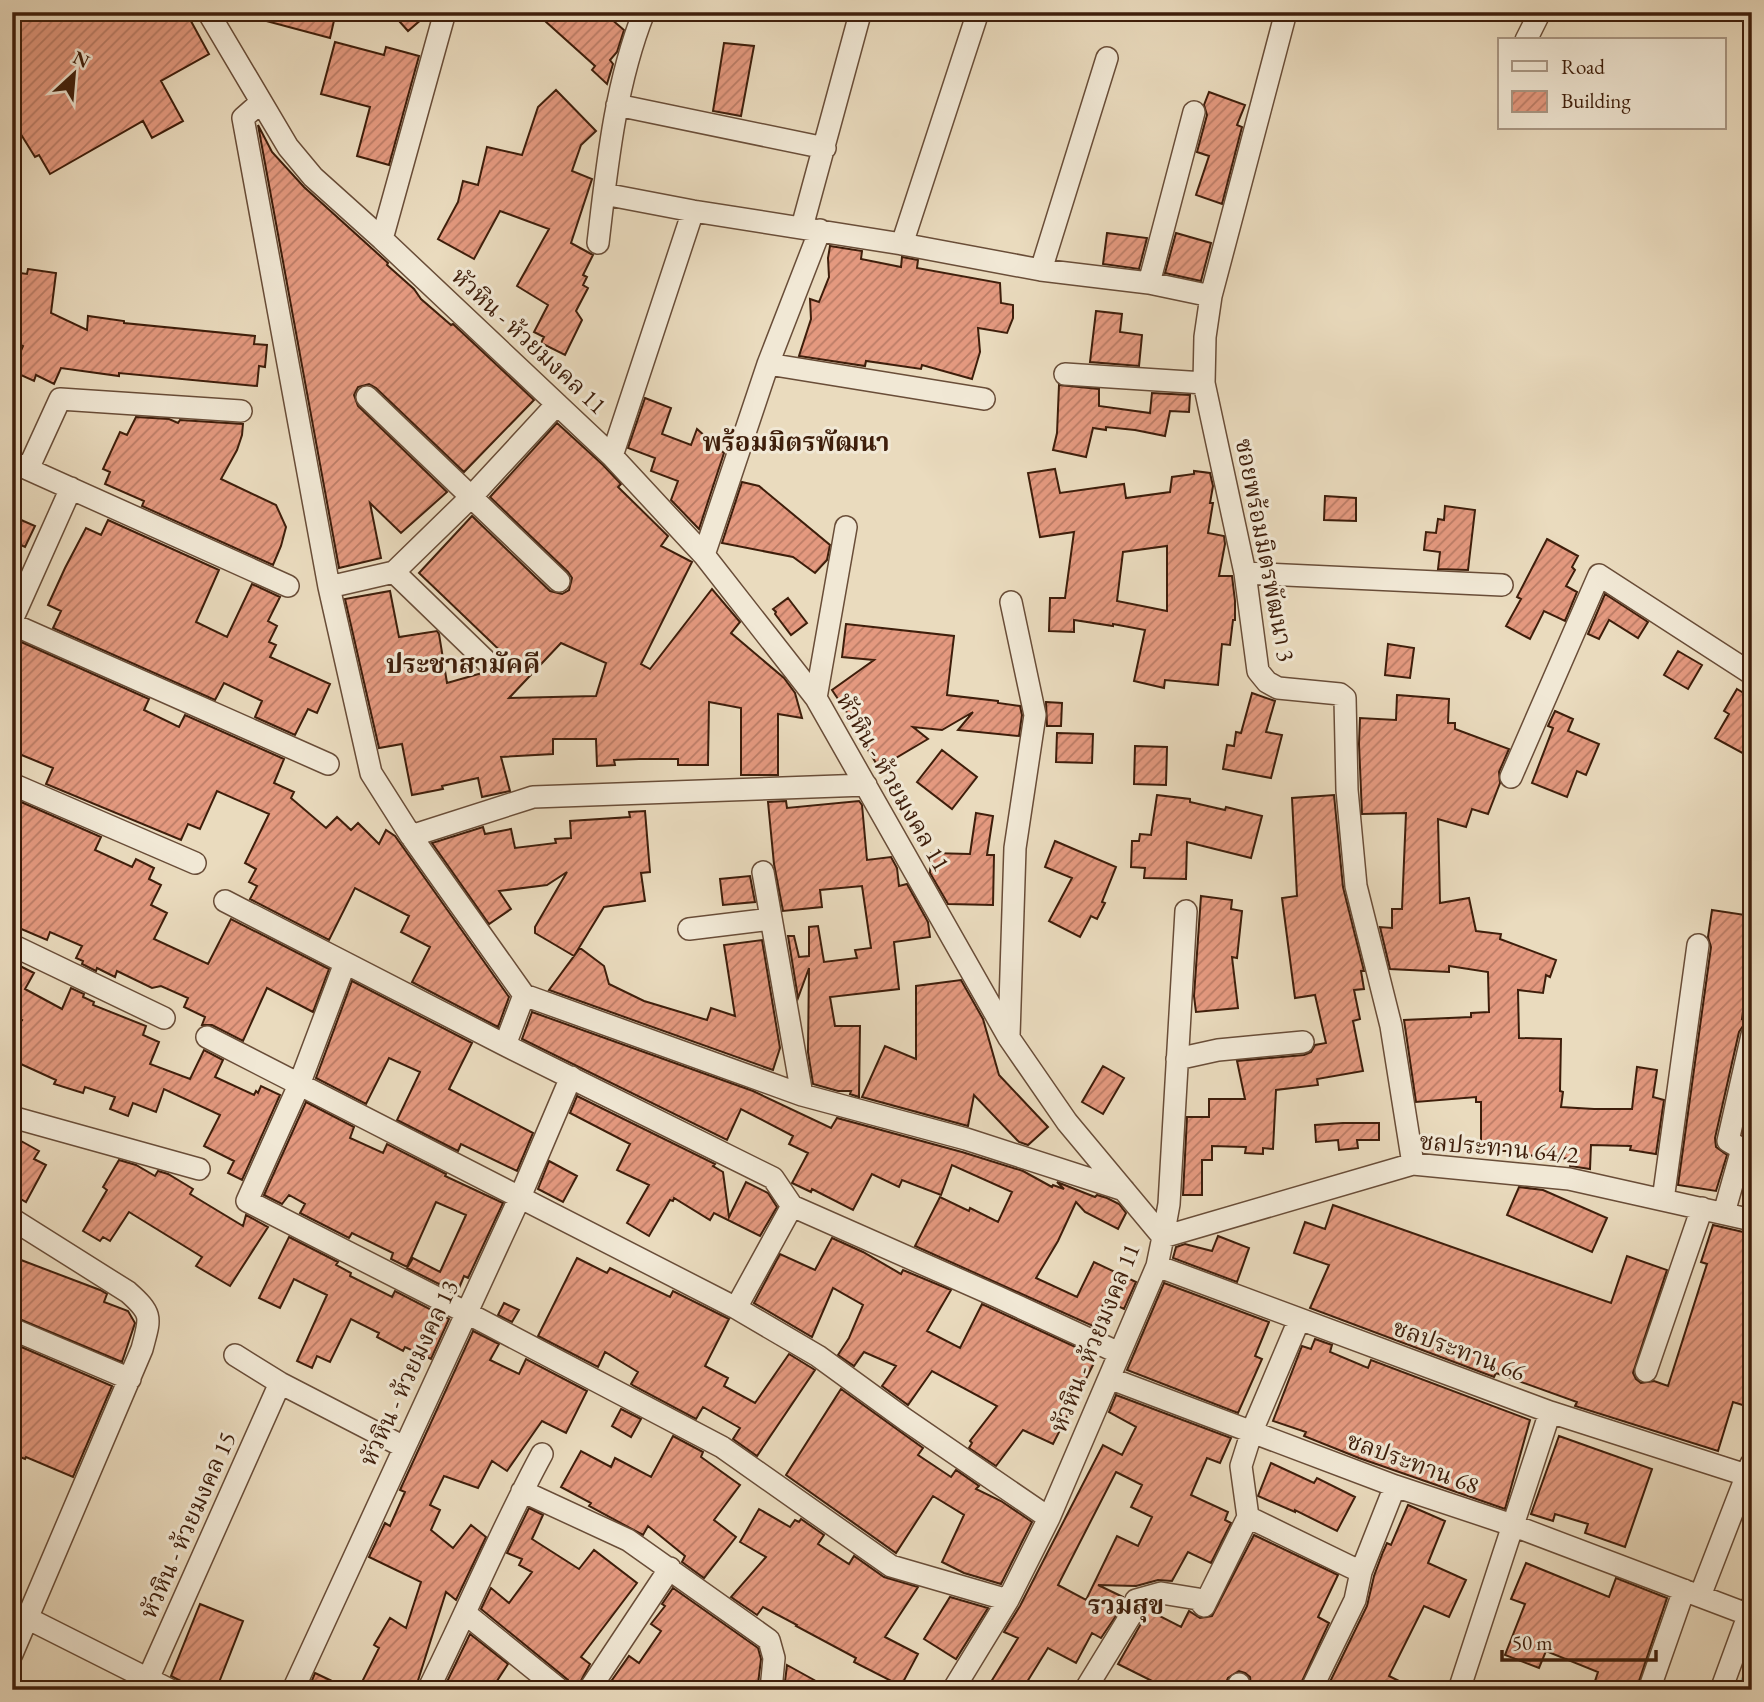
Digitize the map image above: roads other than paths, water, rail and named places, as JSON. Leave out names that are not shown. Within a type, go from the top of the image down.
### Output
[{"type":"street","name":"หัวหิน - ห้วยมงคล 11","points":[[208,12],[260,103],[288,147],[313,177],[612,456],[704,555],[816,698],[1009,1038],[1067,1122],[1163,1237],[1157,1266],[1049,1518],[1008,1600],[953,1690]]},
{"type":"street","points":[[382,239],[445,12]]},
{"type":"street","points":[[598,243],[618,105],[636,32],[644,12]]},
{"type":"street","points":[[704,555],[811,229],[825,148],[860,14],[853,12]]},
{"type":"street","points":[[902,244],[978,12]]},
{"type":"street","name":"ซอยพร้อมมิตรพัฒนา 3","points":[[1286,12],[1212,296],[1205,337],[1204,383],[1245,573],[1258,671],[1267,682],[1278,688],[1340,694],[1345,698],[1347,790],[1356,887],[1391,1026],[1413,1164]]},
{"type":"street","points":[[1526,38],[1541,12]]},
{"type":"street","points":[[1041,270],[1107,58]]},
{"type":"street","points":[[260,103],[243,118],[329,587],[371,773],[411,836],[524,995],[802,1095],[966,1139],[1126,1190]]},
{"type":"street","points":[[618,105],[825,148]]},
{"type":"street","points":[[1149,283],[1194,112]]},
{"type":"street","points":[[604,194],[1041,270],[1149,283],[1212,296]]},
{"type":"street","points":[[612,456],[692,211]]},
{"type":"street","points":[[768,364],[984,399]]},
{"type":"street","points":[[1065,374],[1204,383]]},
{"type":"street","points":[[367,397],[559,581]]},
{"type":"street","points":[[241,411],[60,399],[20,466],[288,586]]},
{"type":"street","points":[[329,587],[394,572],[472,496],[557,404]]},
{"type":"street","points":[[71,488],[12,622],[328,764]]},
{"type":"street","points":[[816,698],[846,527]]},
{"type":"street","points":[[394,572],[485,660]]},
{"type":"street","points":[[1245,573],[1502,585]]},
{"type":"street","points":[[1511,777],[1599,575],[1752,674]]},
{"type":"street","points":[[1009,1038],[1015,848],[1035,715],[1011,602]]},
{"type":"street","points":[[12,784],[195,863]]},
{"type":"street","points":[[411,836],[533,797],[866,785]]},
{"type":"street","points":[[763,872],[802,1095]]},
{"type":"street","points":[[225,901],[505,1045],[773,1178],[792,1206],[1119,1353]]},
{"type":"street","points":[[1163,1237],[1170,1204],[1186,911]]},
{"type":"street","points":[[689,929],[771,919]]},
{"type":"street","points":[[12,945],[164,1018]]},
{"type":"street","points":[[1663,1200],[1698,946]]},
{"type":"street","points":[[345,963],[299,1085],[247,1202],[467,1313],[722,1447],[891,1566],[1008,1600]]},
{"type":"street","points":[[505,1045],[524,995]]},
{"type":"street","points":[[1724,1213],[1742,1149],[1728,1141],[1752,1035]]},
{"type":"street","points":[[206,1037],[736,1308],[818,1356],[1049,1518]]},
{"type":"street","points":[[1177,1059],[1218,1050],[1303,1042]]},
{"type":"street","name":"หัวหิน - ห้วยมงคล 13","points":[[293,1690],[520,1197],[571,1077]]},
{"type":"street","points":[[12,1117],[199,1169]]},
{"type":"street","name":"ชลประทาน 64/2","points":[[1163,1237],[1413,1164],[1569,1179],[1752,1220]]},
{"type":"street","points":[[736,1308],[792,1206]]},
{"type":"street","points":[[1646,1371],[1702,1208]]},
{"type":"street","points":[[12,1219],[128,1292],[143,1305],[150,1319],[130,1379],[12,1654]]},
{"type":"street","name":"ชลประทาน 66","points":[[1157,1266],[1550,1412],[1749,1469]]},
{"type":"street","points":[[1085,1690],[1134,1607],[1161,1593],[1198,1599],[1204,1606],[1248,1517],[1241,1466],[1252,1431],[1299,1320]]},
{"type":"street","points":[[12,1329],[130,1379]]},
{"type":"street","points":[[235,1355],[280,1383],[404,1447]]},
{"type":"street","name":"ชลประทาน 68","points":[[1109,1378],[1395,1486],[1512,1525],[1692,1593],[1751,1612]]},
{"type":"street","name":"หัวหิน - ห้วยมงคล 15","points":[[145,1684],[280,1383]]},
{"type":"street","points":[[1459,1690],[1550,1412]]},
{"type":"street","points":[[428,1690],[542,1454]]},
{"type":"street","points":[[1649,1690],[1749,1469]]},
{"type":"street","points":[[1311,1690],[1356,1600],[1361,1572],[1395,1486]]},
{"type":"street","points":[[522,1491],[628,1540],[769,1640],[774,1658],[771,1690]]},
{"type":"street","points":[[1248,1517],[1361,1572]]},
{"type":"street","points":[[589,1690],[670,1569]]},
{"type":"street","points":[[1721,1690],[1751,1612]]},
{"type":"street","points":[[466,1614],[560,1690]]},
{"type":"street","points":[[27,1618],[145,1684],[170,1690]]},
{"type":"waterway","points":[[1748,1690],[1752,1680]]},
{"type":"district","name":"พร้อมมิตรพัฒนา","points":[[796,442]]},
{"type":"district","name":"ประชาสามัคคี","points":[[463,664]]},
{"type":"district","name":"รวมสุข","points":[[1126,1605]]}]
